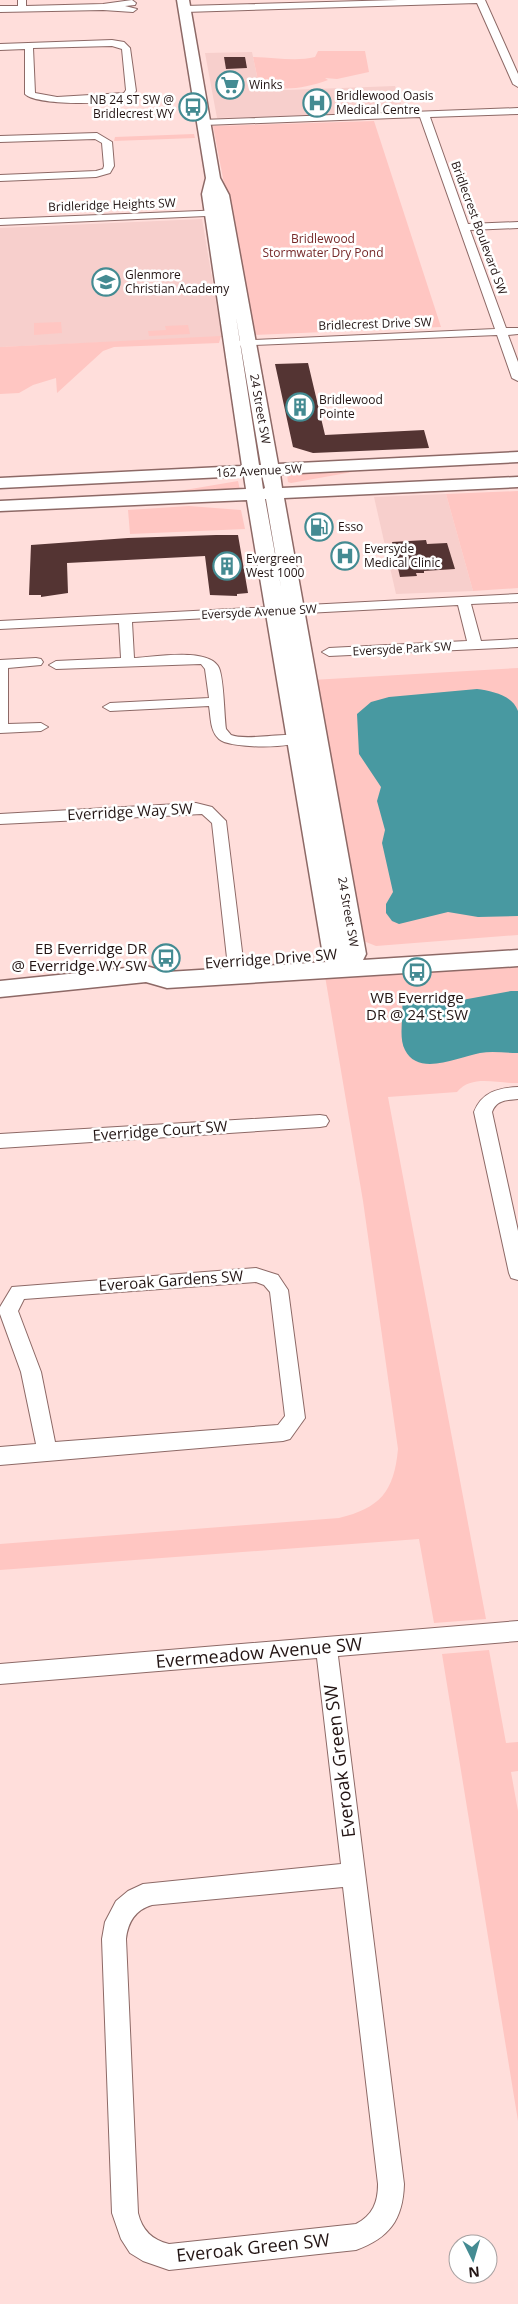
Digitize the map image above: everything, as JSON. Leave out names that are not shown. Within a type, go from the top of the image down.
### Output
[{"type":"street","points":[[184,5],[481,0],[518,84]]},
{"type":"street","points":[[0,9],[22,4],[133,7]]},
{"type":"street","name":"24 Street SW","points":[[184,5],[213,178],[222,195],[219,214],[262,467],[264,498],[286,610],[345,959]]},
{"type":"street","points":[[0,47],[112,43],[123,45],[126,48],[131,91],[127,95],[117,97],[46,100],[33,97],[30,94],[30,46]]},
{"type":"street","points":[[204,122],[518,111]]},
{"type":"street","name":"Bridlecrest Boulevard SW","points":[[424,114],[518,378]]},
{"type":"street","points":[[0,139],[97,136],[107,142],[109,166],[107,171],[96,174],[0,178]]},
{"type":"street","name":"Bridleridge Heights SW","points":[[0,222],[219,214]]},
{"type":"street","points":[[464,227],[518,225]]},
{"type":"street","name":"Bridlecrest Drive SW","points":[[240,343],[518,331]]},
{"type":"street","name":"24 Street SW","points":[[240,343],[262,467]]},
{"type":"street","name":"162 Avenue SW","points":[[0,483],[262,467],[342,467],[515,457]]},
{"type":"street","points":[[0,506],[176,498],[235,503],[248,508],[264,498],[430,462]]},
{"type":"street","points":[[91,502],[262,467]]},
{"type":"street","name":"162 Avenue SW","points":[[264,498],[518,482]]},
{"type":"street","name":"24 Street SW","points":[[264,498],[286,610],[298,739],[345,959]]},
{"type":"street","name":"Eversyde Avenue SW","points":[[0,625],[518,598]]},
{"type":"street","name":"Eversyde Park SW","points":[[463,601],[475,645]]},
{"type":"street","points":[[124,618],[128,662]]},
{"type":"street","name":"Eversyde Park SW","points":[[329,652],[518,643]]},
{"type":"street","points":[[56,666],[188,658],[206,661],[212,668],[219,729],[228,739],[244,742],[298,739]]},
{"type":"street","points":[[36,662],[0,664],[0,729],[41,727]]},
{"type":"street","points":[[110,707],[216,702]]},
{"type":"street","name":"Everridge Way SW","points":[[0,819],[196,808],[211,812],[220,821],[236,968]]},
{"type":"street","name":"Everridge Drive SW","points":[[0,989],[146,974],[167,980],[236,968],[518,944]]},
{"type":"street","name":"Everridge Drive SW","points":[[345,959],[518,958]]},
{"type":"street","points":[[518,1093],[493,1097],[484,1107],[483,1112],[515,1246],[518,1273]]},
{"type":"street","name":"Everridge Court SW","points":[[0,1141],[320,1121]]},
{"type":"street","name":"Everoak Gardens SW","points":[[0,1456],[283,1433],[295,1418],[279,1290],[271,1280],[256,1275],[19,1292],[8,1310],[31,1372],[47,1451]]},
{"type":"street","name":"Evermeadow Avenue SW","points":[[0,1674],[518,1631]]},
{"type":"street","name":"Everoak Green SW","points":[[326,1647],[390,2184],[389,2205],[383,2219],[370,2232],[356,2237],[169,2257],[145,2250],[131,2235],[125,2214],[114,1939],[118,1917],[132,1900],[152,1893],[353,1875]]},
{"type":"shaded area","points":[[252,52],[260,91],[395,86],[404,112],[217,118],[205,53]]},
{"type":"shaded area","name":"Glenmore Christian Academy","points":[[202,219],[222,337],[0,347],[0,228]]},
{"type":"shaded area","points":[[446,494],[473,591],[396,594],[374,497]]},
{"type":"green space","points":[[318,51],[365,51],[369,72],[337,79],[325,78],[328,80],[294,88],[259,85],[253,57],[307,58],[315,57]]},
{"type":"green space","name":"Bridlewood Stormwater Dry Pond","points":[[374,121],[441,327],[253,335],[213,126]]},
{"type":"green space","points":[[194,134],[195,138],[114,141],[115,137]]},
{"type":"green space","points":[[61,322],[62,333],[34,335],[34,323]]},
{"type":"green space","points":[[188,325],[190,334],[149,336],[148,331],[166,330],[165,326]]},
{"type":"green space","points":[[221,336],[219,343],[114,347],[103,351],[57,393],[56,378],[33,385],[19,393],[0,394],[0,347]]},
{"type":"green space","points":[[358,471],[288,482],[287,474]]},
{"type":"green space","points":[[238,481],[240,490],[173,494],[173,492]]},
{"type":"green space","points":[[518,491],[518,588],[473,591],[446,494]]},
{"type":"green space","points":[[189,506],[241,510],[245,529],[130,534],[128,510]]},
{"type":"green space","points":[[518,668],[518,935],[376,946],[361,940],[312,680]]},
{"type":"green space","points":[[518,964],[518,1083],[485,1081],[470,1083],[463,1086],[457,1092],[388,1097],[486,1619],[434,1623],[419,1539],[0,1570],[0,1544],[339,1518],[365,1509],[382,1496],[393,1477],[398,1449],[363,1201],[325,976]]},
{"type":"green space","points":[[489,1650],[506,1743],[518,1742],[518,1771],[511,1772],[518,1811],[518,2121],[442,1654]]},
{"type":"water","points":[[477,689],[501,695],[511,701],[518,711],[518,916],[478,917],[448,912],[399,924],[392,921],[386,913],[386,904],[393,892],[382,843],[385,830],[377,801],[381,787],[359,754],[357,714],[371,702],[389,697]]},
{"type":"water","points":[[518,991],[518,1053],[485,1052],[429,1064],[411,1058],[405,1050],[402,1039],[402,1001],[413,994],[462,1000]]},
{"type":"building","points":[[224,57],[245,57],[247,68],[226,69]]},
{"type":"building","name":"Bridlewood Pointe","points":[[308,363],[325,435],[424,430],[429,448],[313,453],[293,447],[275,364]]},
{"type":"building","name":"Evergreen West 1000","points":[[238,535],[248,593],[237,594],[237,596],[210,595],[205,556],[67,563],[68,593],[41,597],[41,595],[29,595],[31,545],[128,538]]},
{"type":"building","points":[[426,540],[427,544],[447,543],[455,569],[424,571],[424,573],[416,573],[417,576],[400,577],[392,542]]},
{"type":"place","name":"Winks","points":[[230,85]]},
{"type":"place","name":"Bridlewood Oasis Medical Centre","points":[[317,103]]},
{"type":"place","name":"NB 24 ST SW @ Bridlecrest WY","points":[[193,107]]},
{"type":"place","name":"Glenmore Christian Academy","points":[[106,282]]},
{"type":"place","name":"Bridlewood Pointe","points":[[300,407]]},
{"type":"place","name":"Esso","points":[[319,527]]},
{"type":"place","name":"Eversyde Medical Clinic","points":[[345,556]]},
{"type":"place","name":"Evergreen West 1000","points":[[227,566]]},
{"type":"place","name":"EB Everridge DR @ Everridge WY SW","points":[[166,958]]},
{"type":"place","name":"WB Everridge DR @ 24 St SW","points":[[417,972]]}]
